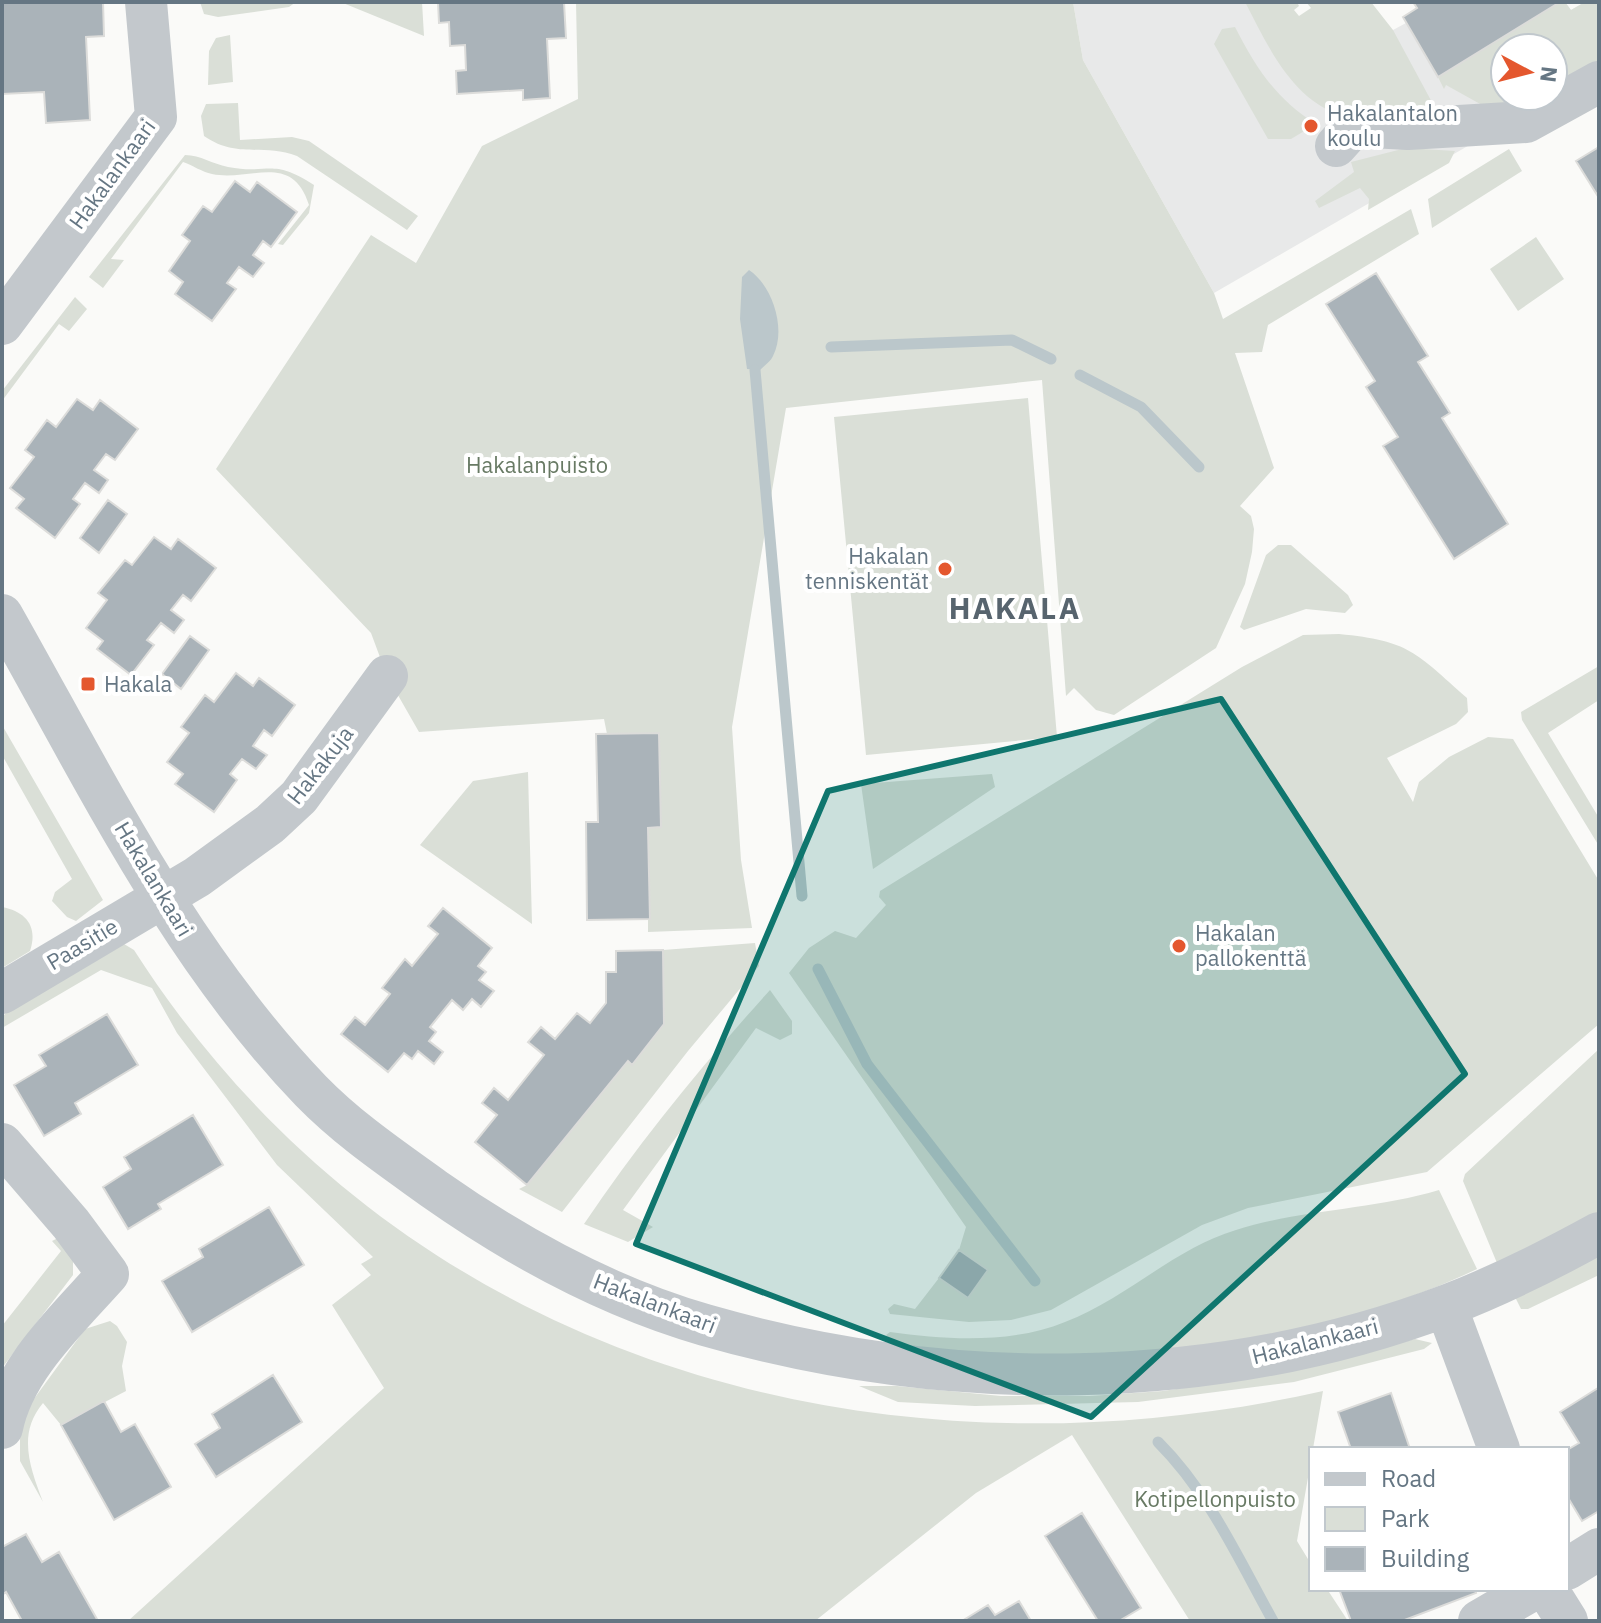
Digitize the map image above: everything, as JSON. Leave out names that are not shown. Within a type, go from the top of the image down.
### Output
[{"type":"street","name":"Hakalankaari","points":[[2,324],[156,117],[146,2]]},
{"type":"street","points":[[1336,146],[1354,126],[1408,129],[1526,122],[1599,82]]},
{"type":"street","name":"Hakalankaari","points":[[2,615],[162,897],[207,966],[255,1030],[315,1095],[366,1140],[481,1222],[637,1301],[703,1324],[844,1356],[929,1369],[1096,1373],[1175,1369],[1258,1356],[1446,1306],[1546,1262],[1599,1233]]},
{"type":"street","name":"Hakakuja","points":[[162,897],[270,824],[299,797],[387,676]]},
{"type":"street","name":"Paasitie","points":[[2,993],[162,897]]},
{"type":"street","points":[[2,1144],[71,1224],[108,1274],[23,1376],[5,1409],[2,1428]]},
{"type":"street","points":[[1446,1306],[1498,1447]]},
{"type":"street","points":[[1569,1568],[1599,1549]]},
{"type":"street","points":[[1479,1621],[1531,1591]]},
{"type":"street","points":[[1548,1591],[1567,1621]]},
{"type":"highlighted area","points":[[1221,699],[1465,1074],[1091,1417],[636,1244],[828,791]]},
{"type":"shaded area","name":"Hakalantalon koulu","points":[[1073,2],[1279,2],[1307,46],[1362,67],[1393,30],[1406,23],[1438,76],[1489,45],[1489,112],[1526,112],[1214,293],[1083,60]]},
{"type":"shaded area","name":"Hakalantalon koulu","points":[[1560,2],[1565,2],[1571,10],[1585,2],[1599,2],[1599,70],[1569,87],[1569,32],[1511,32]]},
{"type":"shaded area","points":[[749,270],[764,286],[778,321],[777,345],[772,358],[760,370],[747,369],[740,319],[742,277]]},
{"type":"green space","points":[[200,2],[296,2],[289,7],[218,17],[204,14]]},
{"type":"green space","points":[[343,2],[422,2],[424,36],[343,3]]},
{"type":"green space","name":"Hakalanpuisto","points":[[576,2],[1073,2],[1083,60],[1214,293],[1223,319],[1411,209],[1419,234],[1268,325],[1262,352],[1235,353],[1274,468],[1240,506],[1251,516],[1254,529],[1245,584],[1216,648],[1114,715],[1096,710],[1074,688],[1066,696],[1042,380],[786,408],[732,727],[741,860],[752,928],[648,932],[648,828],[661,827],[659,733],[607,734],[604,719],[419,732],[387,676],[371,633],[216,469],[371,235],[416,263],[482,146],[578,99]]},
{"type":"green space","points":[[1245,2],[1297,2],[1299,6],[1294,10],[1299,16],[1311,8],[1306,2],[1371,2],[1393,30],[1434,106],[1431,112],[1390,118],[1350,118],[1313,101],[1298,88],[1274,55]]},
{"type":"green space","points":[[1560,2],[1565,2],[1571,10],[1585,2],[1599,2],[1599,70],[1569,87],[1569,32],[1511,32]]},
{"type":"green space","points":[[1235,27],[1268,82],[1289,104],[1316,124],[1291,139],[1268,139],[1214,44],[1222,29]]},
{"type":"green space","points":[[230,35],[233,82],[208,85],[209,51],[216,38]]},
{"type":"green space","points":[[1489,46],[1489,104],[1482,105],[1446,85],[1444,89],[1438,77]]},
{"type":"green space","points":[[238,103],[240,140],[292,137],[309,141],[418,216],[407,230],[297,156],[228,147],[204,136],[201,116],[206,104]]},
{"type":"green space","points":[[1406,148],[1455,151],[1449,163],[1368,210],[1369,199],[1360,188],[1319,208],[1315,201],[1354,172],[1351,162]]},
{"type":"green space","points":[[1509,149],[1522,171],[1432,228],[1428,199]]},
{"type":"green space","points":[[185,155],[228,167],[279,169],[300,177],[314,185],[309,213],[283,245],[278,244],[309,205],[302,188],[292,178],[268,172],[212,174],[183,162],[111,259],[124,260],[103,288],[89,277]]},
{"type":"green space","points":[[1536,237],[1564,279],[1518,311],[1490,269]]},
{"type":"green space","points":[[75,297],[87,309],[69,331],[59,324],[2,401],[2,391]]},
{"type":"green space","name":"Hakalan tenniskentät","points":[[1028,398],[1057,737],[866,755],[834,417]]},
{"type":"green space","points":[[1278,545],[1291,545],[1348,595],[1353,605],[1345,613],[1306,609],[1244,630],[1240,627],[1266,555]]},
{"type":"green space","points":[[1339,634],[1382,640],[1410,651],[1467,698],[1468,712],[1456,724],[1387,758],[1413,802],[1419,782],[1449,757],[1488,737],[1513,739],[1599,881],[1599,1024],[1427,1172],[1248,1208],[1202,1225],[1051,1310],[1011,1320],[969,1322],[890,1314],[888,1309],[894,1304],[915,1309],[939,1278],[968,1298],[988,1270],[959,1250],[966,1227],[789,973],[809,948],[835,931],[856,938],[886,905],[879,897],[880,891],[1242,667],[1303,635]]},
{"type":"green space","points":[[1599,666],[1599,700],[1548,733],[1599,818],[1599,846],[1522,720],[1521,712]]},
{"type":"green space","points":[[2,725],[103,900],[76,921],[67,917],[52,901],[55,892],[72,879],[2,755]]},
{"type":"green space","points":[[528,772],[532,924],[420,845],[473,781]]},
{"type":"green space","points":[[992,774],[995,787],[873,869],[861,784]]},
{"type":"green space","points":[[2,907],[24,917],[33,935],[30,951],[2,968]]},
{"type":"green space","points":[[755,943],[759,966],[562,1212],[519,1189],[527,1185],[628,1061],[632,1064],[664,1024],[663,950]]},
{"type":"green space","name":"Kotipellonpuisto","points":[[124,944],[134,950],[241,1090],[365,1205],[504,1295],[655,1361],[815,1403],[981,1422],[1151,1418],[1323,1391],[1313,1447],[1309,1447],[1309,1472],[1297,1541],[1309,1561],[1309,1591],[1328,1591],[1348,1621],[1190,1621],[1072,1435],[976,1493],[815,1621],[128,1621],[384,1388],[332,1305],[371,1275],[361,1264],[373,1257],[277,1165],[177,1033],[152,988],[101,970],[2,1028],[2,1017]]},
{"type":"green space","points":[[770,990],[792,1021],[792,1034],[780,1040],[756,1028],[623,1210],[653,1227],[628,1242],[584,1224],[673,1104]]},
{"type":"green space","points":[[1599,1049],[1599,1212],[1497,1263],[1463,1181],[1465,1174]]},
{"type":"green space","points":[[1439,1190],[1477,1269],[1426,1291],[1317,1324],[1203,1345],[1089,1355],[981,1353],[894,1344],[886,1335],[890,1332],[979,1338],[1044,1329],[1109,1301],[1170,1261],[1213,1238],[1261,1223],[1389,1202]]},
{"type":"green space","points":[[60,1237],[73,1259],[73,1275],[2,1368],[2,1326],[61,1251],[52,1241]]},
{"type":"green space","points":[[1599,1253],[1599,1275],[1528,1309],[1521,1309],[1513,1293]]},
{"type":"green space","points":[[110,1321],[127,1342],[122,1366],[126,1391],[61,1425],[43,1403],[30,1427],[28,1451],[43,1502],[20,1461],[20,1418],[85,1329]]},
{"type":"green space","points":[[1415,1339],[1432,1343],[1424,1349],[1294,1382],[1138,1402],[975,1406],[898,1402],[859,1386],[897,1386],[1001,1396],[1090,1396],[1163,1391],[1282,1373]]},
{"type":"building","points":[[2,2],[103,2],[104,36],[86,37],[90,120],[46,123],[44,92],[2,94]]},
{"type":"building","points":[[438,2],[564,2],[566,38],[547,39],[550,98],[523,100],[523,90],[457,94],[456,71],[466,70],[465,45],[450,46],[449,22],[439,23]]},
{"type":"building","points":[[1413,2],[1560,2],[1511,32],[1489,32],[1489,46],[1438,77],[1403,17],[1417,8]]},
{"type":"building","points":[[1599,147],[1599,198],[1576,161]]},
{"type":"building","points":[[235,181],[250,192],[257,182],[297,212],[271,247],[263,241],[253,255],[264,263],[253,277],[239,267],[227,283],[236,289],[212,321],[175,294],[183,282],[169,271],[190,241],[182,235],[203,206],[212,212]]},
{"type":"building","points":[[1376,273],[1428,356],[1418,362],[1450,413],[1442,418],[1508,524],[1454,559],[1383,446],[1398,437],[1366,387],[1375,381],[1326,304]]},
{"type":"building","points":[[77,399],[93,410],[100,400],[138,429],[115,460],[106,454],[94,470],[108,480],[99,493],[85,483],[73,499],[80,504],[55,538],[16,508],[24,499],[10,488],[34,457],[25,450],[47,420],[56,427]]},
{"type":"building","points":[[108,500],[127,514],[99,553],[80,538]]},
{"type":"building","points":[[154,537],[171,549],[178,539],[216,568],[191,601],[183,595],[171,610],[184,620],[174,633],[161,623],[147,640],[154,645],[131,675],[97,649],[103,641],[86,628],[107,600],[98,593],[125,560],[132,565]]},
{"type":"building","points":[[190,636],[209,650],[181,689],[162,674]]},
{"type":"building","points":[[236,673],[253,686],[259,678],[295,705],[272,736],[264,730],[253,746],[267,755],[256,769],[242,759],[230,774],[237,780],[214,812],[175,784],[183,774],[167,762],[189,733],[181,727],[205,695],[214,702]]},
{"type":"building","points":[[659,733],[661,827],[648,828],[650,919],[587,920],[586,822],[598,822],[596,734]]},
{"type":"building","points":[[443,908],[492,948],[478,966],[486,972],[479,980],[494,991],[481,1007],[472,999],[463,1010],[452,1000],[430,1027],[436,1032],[429,1041],[443,1052],[434,1064],[418,1051],[412,1059],[404,1053],[388,1072],[341,1034],[355,1017],[365,1025],[390,994],[382,988],[405,959],[412,966],[438,934],[428,926]]},
{"type":"building","points":[[663,950],[664,1024],[632,1065],[628,1061],[527,1185],[475,1142],[497,1115],[482,1103],[494,1088],[508,1100],[544,1055],[528,1042],[541,1027],[555,1039],[577,1013],[590,1023],[606,1003],[606,972],[616,972],[616,951]]},
{"type":"building","points":[[107,1014],[138,1065],[75,1103],[81,1114],[44,1136],[14,1085],[46,1066],[39,1055]]},
{"type":"building","points":[[193,1115],[223,1165],[158,1204],[161,1209],[128,1229],[103,1187],[131,1169],[124,1157]]},
{"type":"building","points":[[269,1207],[304,1265],[192,1332],[162,1281],[203,1257],[199,1249]]},
{"type":"building","points":[[959,1250],[988,1270],[968,1298],[939,1278]]},
{"type":"building","points":[[273,1375],[302,1422],[216,1477],[195,1444],[220,1428],[212,1414]]},
{"type":"building","points":[[1598,1388],[1599,1511],[1582,1521],[1569,1499],[1569,1449],[1579,1443],[1560,1412]]},
{"type":"building","points":[[1391,1393],[1409,1447],[1350,1447],[1338,1412]]},
{"type":"building","points":[[104,1401],[121,1432],[135,1424],[171,1487],[114,1520],[61,1425]]},
{"type":"building","points":[[1082,1513],[1141,1608],[1119,1621],[1098,1621],[1045,1536]]},
{"type":"building","points":[[26,1534],[42,1562],[59,1552],[98,1621],[22,1621],[6,1592],[2,1595],[2,1547]]},
{"type":"building","points":[[1340,1591],[1476,1593],[1402,1621],[1351,1621]]},
{"type":"building","points":[[1019,1601],[1031,1621],[962,1621],[988,1605],[995,1615]]},
{"type":"waterway","points":[[831,347],[1012,340],[1051,359]]},
{"type":"waterway","points":[[755,370],[802,896]]},
{"type":"waterway","points":[[1080,375],[1141,407],[1199,467]]},
{"type":"waterway","points":[[818,969],[867,1064],[1035,1281]]},
{"type":"waterway","points":[[1158,1442],[1208,1504],[1273,1621]]},
{"type":"place","name":"Hakalantalon koulu","points":[[1311,126]]},
{"type":"place","name":"Hakalan tenniskentät","points":[[945,569]]},
{"type":"place","name":"Hakala","points":[[88,684]]},
{"type":"place","name":"Hakalan pallokenttä","points":[[1179,946]]},
{"type":"district","name":"HAKALA","points":[[1015,609]]}]
